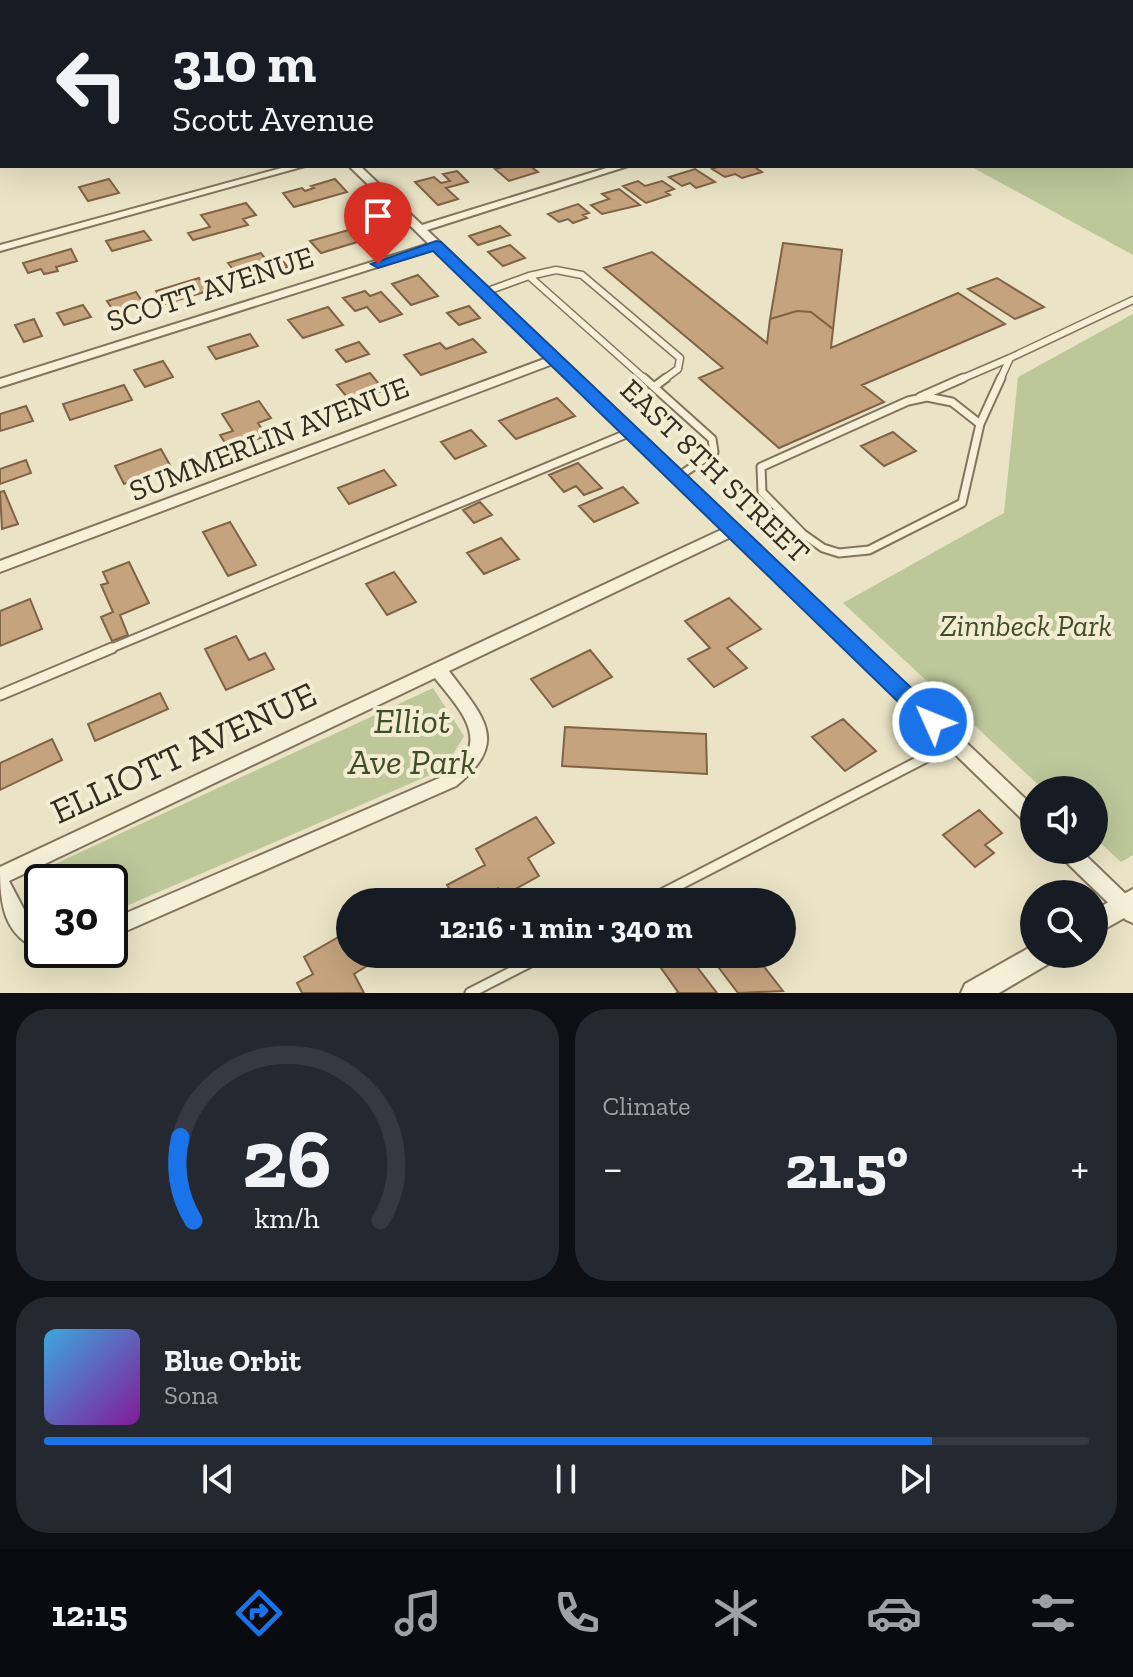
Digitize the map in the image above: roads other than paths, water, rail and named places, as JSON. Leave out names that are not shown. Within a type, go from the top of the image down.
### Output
[{"type":"street","points":[[0,248],[293,168]]},
{"type":"street","name":"EAST 8TH STREET","points":[[356,168],[1020,806]]},
{"type":"street","points":[[419,229],[617,168]]},
{"type":"street","name":"SCOTT AVENUE","points":[[0,383],[436,245]]},
{"type":"street","name":"SUMMERLIN AVENUE","points":[[0,567],[556,359]]},
{"type":"street","name":"ELLIOTT AVENUE","points":[[0,876],[733,530]]},
{"type":"street","points":[[128,921],[450,781],[469,768],[481,749],[478,728],[438,669]]},
{"type":"street","points":[[1082,864],[1130,907],[1108,917]]},
{"type":"street","points":[[0,883],[24,930]]},
{"type":"street","points":[[974,993],[1020,966]]},
{"type":"lane","points":[[485,292],[556,268],[582,275],[680,358],[678,369],[654,387]]},
{"type":"lane","points":[[529,276],[712,439],[714,452],[678,477]]},
{"type":"lane","points":[[1010,358],[980,424],[962,503],[869,550],[852,553],[830,551],[812,540],[763,493],[758,478],[761,467],[772,461],[1010,358],[1133,300]]},
{"type":"lane","points":[[916,399],[952,402],[980,424]]},
{"type":"lane","points":[[0,695],[631,432]]},
{"type":"lane","points":[[673,888],[955,743]]},
{"type":"lane","points":[[470,993],[519,968]]},
{"type":"park label","name":"Zinnbeck Park","points":[[1026,626]]},
{"type":"park label","name":"Elliot Ave Park","points":[[412,740]]}]
